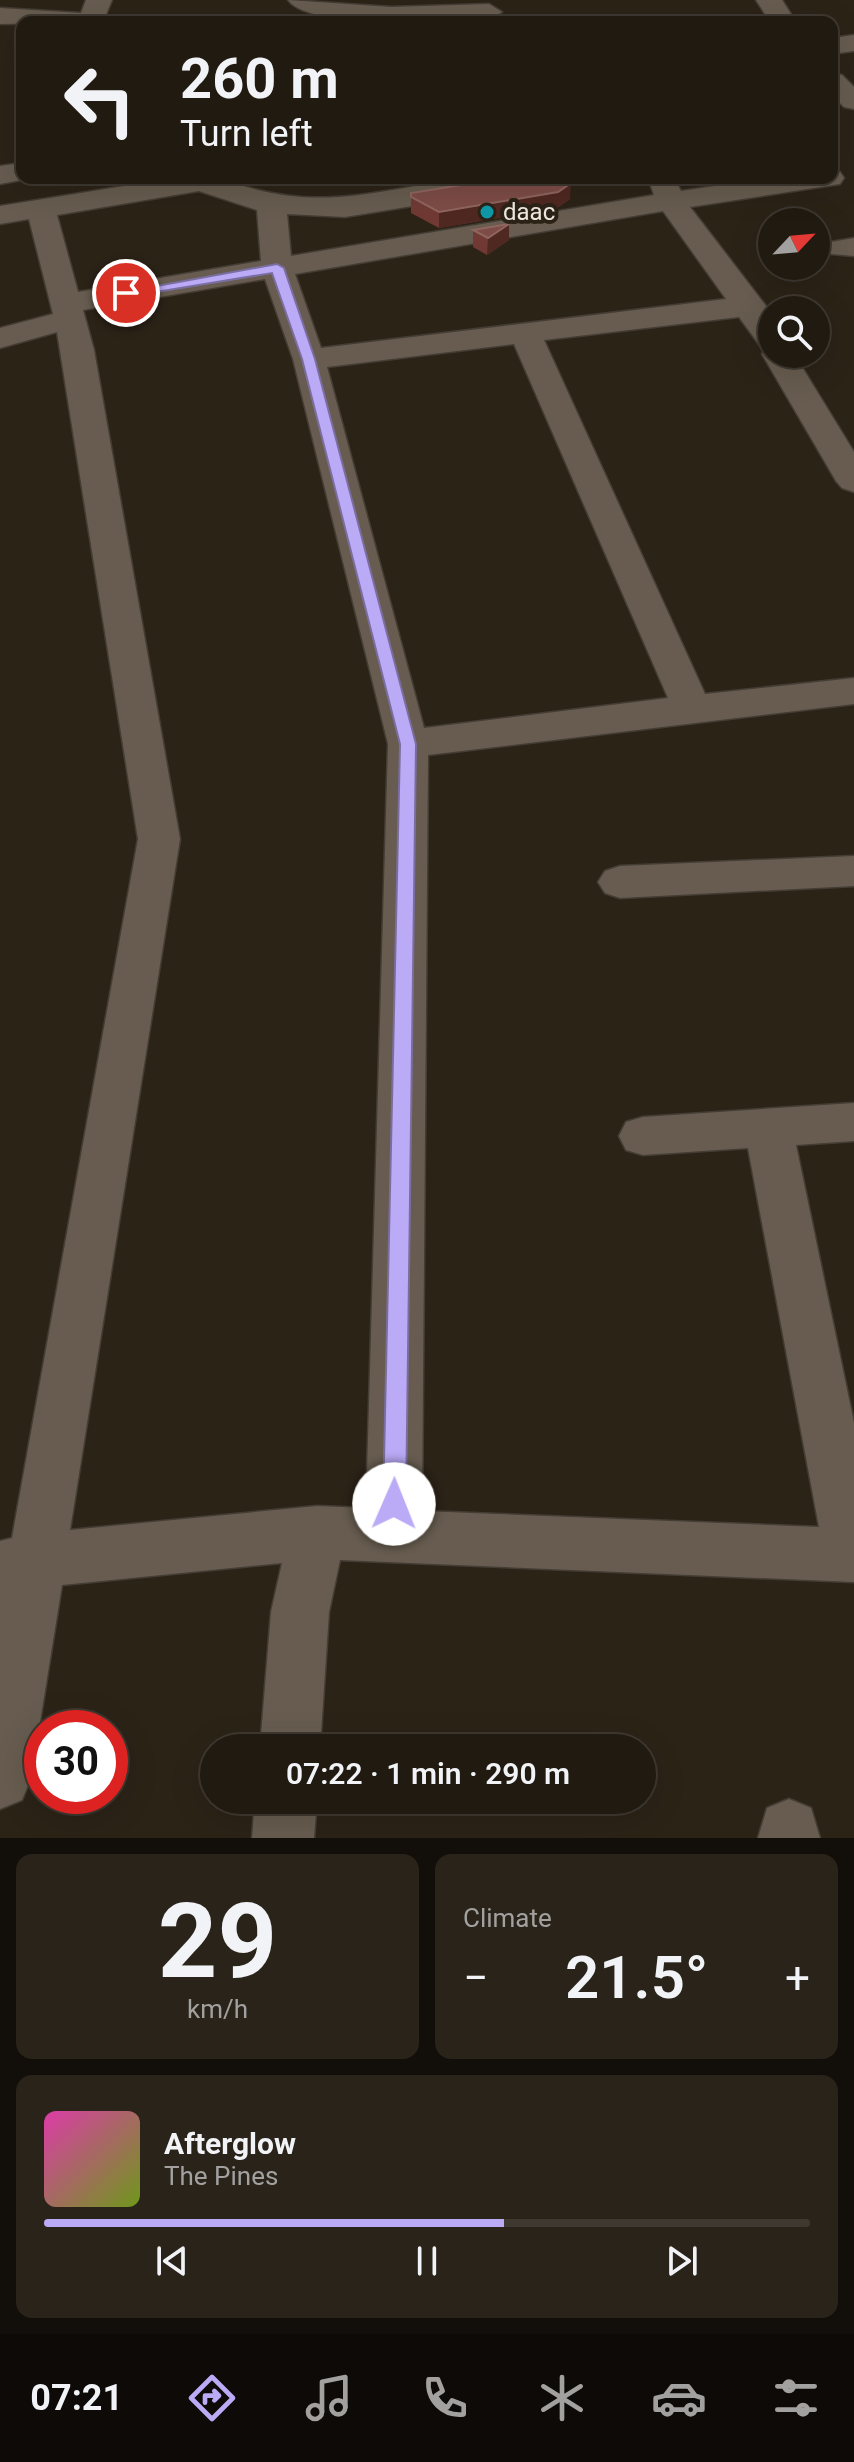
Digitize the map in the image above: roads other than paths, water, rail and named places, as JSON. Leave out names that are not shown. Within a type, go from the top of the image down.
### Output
[{"type":"street","points":[[301,0],[313,8],[339,12],[489,11]]},
{"type":"street","points":[[758,4],[775,16]]},
{"type":"street","points":[[0,215],[190,184]]},
{"type":"street","points":[[223,184],[271,205],[345,208],[492,184]]},
{"type":"street","points":[[0,338],[67,311],[665,190],[748,184]]},
{"type":"street","points":[[665,190],[758,319]]},
{"type":"street","points":[[271,205],[277,268],[309,359],[408,744],[394,1536]]},
{"type":"street","points":[[0,1778],[18,1564],[159,839],[78,350],[41,209]]},
{"type":"street","points":[[309,359],[750,306]]},
{"type":"street","points":[[525,333],[692,708]]},
{"type":"street","points":[[786,368],[854,481]]},
{"type":"street","points":[[408,744],[854,691]]},
{"type":"street","points":[[620,882],[854,871]]},
{"type":"street","points":[[643,1136],[768,1125],[854,1122]]},
{"type":"street","points":[[18,1564],[317,1533],[854,1555],[768,1125]]},
{"type":"street","points":[[291,1734],[300,1612],[317,1533]]},
{"type":"street","points":[[283,1838],[285,1814]]},
{"type":"place","name":"daac","points":[[487,212]]}]
